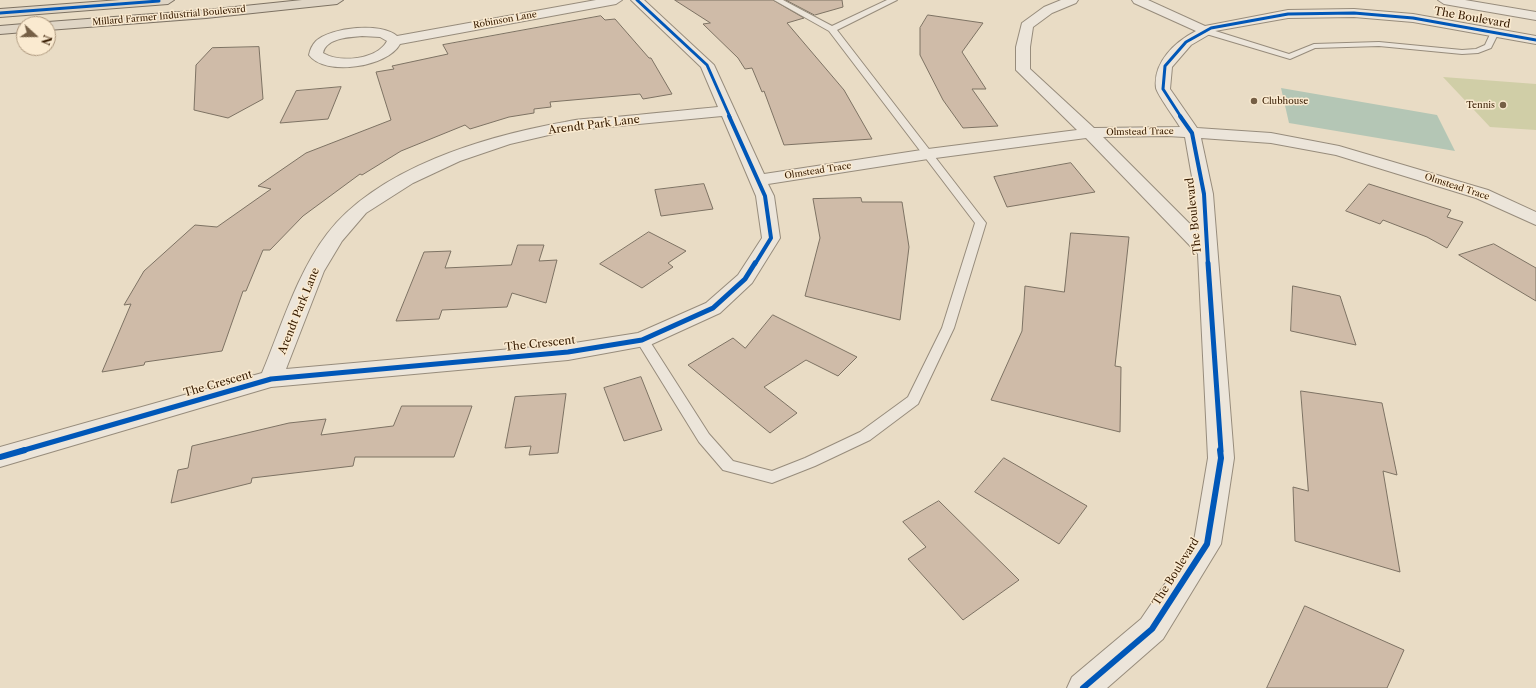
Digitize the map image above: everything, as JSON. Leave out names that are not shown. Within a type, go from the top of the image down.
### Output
[{"type":"main road","name":"Millard Farmer Industrial Boulevard","points":[[0,13],[168,0]]},
{"type":"main road","name":"Millard Farmer Industrial Boulevard","points":[[56,25],[206,14],[338,0]]},
{"type":"main road","points":[[0,30],[16,29]]},
{"type":"street","name":"Robinson Lane","points":[[394,40],[616,0]]},
{"type":"street","name":"The Crescent","points":[[0,457],[272,379],[568,352],[642,340],[713,308],[745,279],[771,238],[765,196],[706,65],[637,0]]},
{"type":"street","name":"The Boulevard","points":[[1072,0],[1048,10],[1027,26],[1023,47],[1023,70],[1090,133],[1208,253]]},
{"type":"street","points":[[1138,0],[1206,31]]},
{"type":"street","name":"The Boulevard","points":[[1444,0],[1504,5],[1536,16]]},
{"type":"street","points":[[1495,32],[1504,5]]},
{"type":"street","name":"The Boulevard","points":[[1083,688],[1152,629],[1207,544],[1222,458],[1204,194],[1192,133],[1163,89],[1165,66],[1186,42],[1211,28],[1288,14],[1354,13],[1413,18],[1536,40]]},
{"type":"street","points":[[374,32],[391,36],[394,40],[393,45],[379,55],[354,62],[330,62],[321,59],[316,55],[316,51],[327,40],[350,33],[374,32]]},
{"type":"street","name":"Arendt Park Lane","points":[[272,379],[314,271],[334,238],[360,209],[407,179],[454,157],[491,145],[566,126],[727,111]]},
{"type":"street","name":"Olmstead Trace","points":[[758,180],[928,154],[1090,133],[1167,131],[1271,138],[1339,151],[1482,194],[1536,219]]},
{"type":"lane","points":[[642,340],[704,438],[728,466],[772,477],[810,462],[865,436],[913,400],[948,328],[981,222],[832,29],[778,0]]},
{"type":"lane","points":[[832,29],[893,0]]},
{"type":"lane","points":[[1206,31],[1290,57],[1314,46],[1372,44],[1421,47],[1462,52],[1478,51],[1488,46],[1495,32]]},
{"type":"shaded area","name":"Tennis","points":[[1443,77],[1536,84],[1536,130],[1490,127]]},
{"type":"shaded area","points":[[1281,88],[1437,115],[1455,151],[1289,123]]},
{"type":"building","points":[[675,0],[773,0],[804,18],[787,23],[844,90],[872,139],[784,145],[764,91],[762,92],[752,68],[745,69],[738,58],[703,24],[710,23]]},
{"type":"building","points":[[786,0],[842,0],[843,7],[815,15]]},
{"type":"building","points":[[928,15],[983,23],[962,52],[986,89],[972,89],[998,126],[963,128],[943,100],[920,55],[920,28]]},
{"type":"building","points":[[601,16],[605,20],[615,19],[649,58],[651,58],[672,94],[643,99],[640,94],[550,102],[551,107],[534,109],[534,113],[509,117],[470,129],[465,125],[401,151],[362,175],[360,174],[303,216],[270,250],[263,250],[246,291],[243,291],[222,351],[145,362],[144,365],[102,372],[131,304],[124,305],[144,271],[195,225],[217,227],[271,189],[258,186],[306,153],[391,120],[376,72],[394,69],[392,66],[448,54],[443,45]]},
{"type":"building","points":[[259,47],[263,99],[228,118],[194,110],[196,65],[212,48]]},
{"type":"building","points":[[341,87],[328,119],[280,123],[296,91]]},
{"type":"building","points":[[1071,163],[1095,192],[1007,207],[994,177]]},
{"type":"building","points":[[704,184],[713,209],[661,216],[655,190]]},
{"type":"building","points":[[1369,184],[1451,210],[1447,217],[1463,222],[1447,248],[1427,237],[1383,220],[1380,224],[1346,211]]},
{"type":"building","points":[[861,198],[862,202],[902,202],[909,247],[900,320],[805,296],[820,238],[813,199]]},
{"type":"building","points":[[649,232],[686,251],[668,263],[673,267],[642,288],[600,264]]},
{"type":"building","points":[[1071,233],[1129,237],[1115,366],[1121,367],[1120,432],[991,400],[1022,331],[1025,286],[1064,292]]},
{"type":"building","points":[[1494,244],[1536,268],[1536,301],[1459,255]]},
{"type":"building","points":[[518,245],[544,245],[539,261],[557,260],[546,303],[512,293],[507,307],[442,310],[439,319],[396,321],[424,252],[451,251],[445,268],[511,265]]},
{"type":"building","points":[[1293,286],[1340,296],[1356,345],[1291,331]]},
{"type":"building","points":[[773,315],[857,357],[838,376],[806,360],[764,387],[797,413],[770,433],[688,365],[733,338],[745,348]]},
{"type":"building","points":[[641,377],[662,430],[624,441],[604,388]]},
{"type":"building","points":[[1301,391],[1382,403],[1397,475],[1383,471],[1400,572],[1295,541],[1293,487],[1308,491]]},
{"type":"building","points":[[566,394],[558,453],[529,455],[531,446],[505,448],[515,397]]},
{"type":"building","points":[[402,406],[472,406],[454,457],[355,457],[353,466],[252,478],[251,483],[171,503],[178,470],[188,468],[192,446],[289,423],[326,419],[321,435],[393,426]]},
{"type":"building","points":[[1004,458],[1087,506],[1059,544],[975,492]]},
{"type":"building","points":[[939,501],[1019,580],[963,620],[908,559],[926,547],[903,522]]},
{"type":"building","points":[[1305,606],[1404,650],[1387,688],[1267,688]]},
{"type":"cycle path","points":[[0,457],[271,379],[568,352],[642,340],[713,308],[745,279],[771,238],[765,196],[707,65],[637,0]]},
{"type":"cycle path","points":[[0,13],[159,1]]},
{"type":"cycle path","points":[[1083,688],[1152,629],[1207,544],[1221,458],[1204,194],[1192,133],[1163,89],[1165,66],[1186,42],[1211,28],[1288,14],[1354,13],[1413,18],[1536,40]]},
{"type":"place","name":"Clubhouse","points":[[1254,101]]},
{"type":"place","name":"Tennis","points":[[1503,105]]}]
